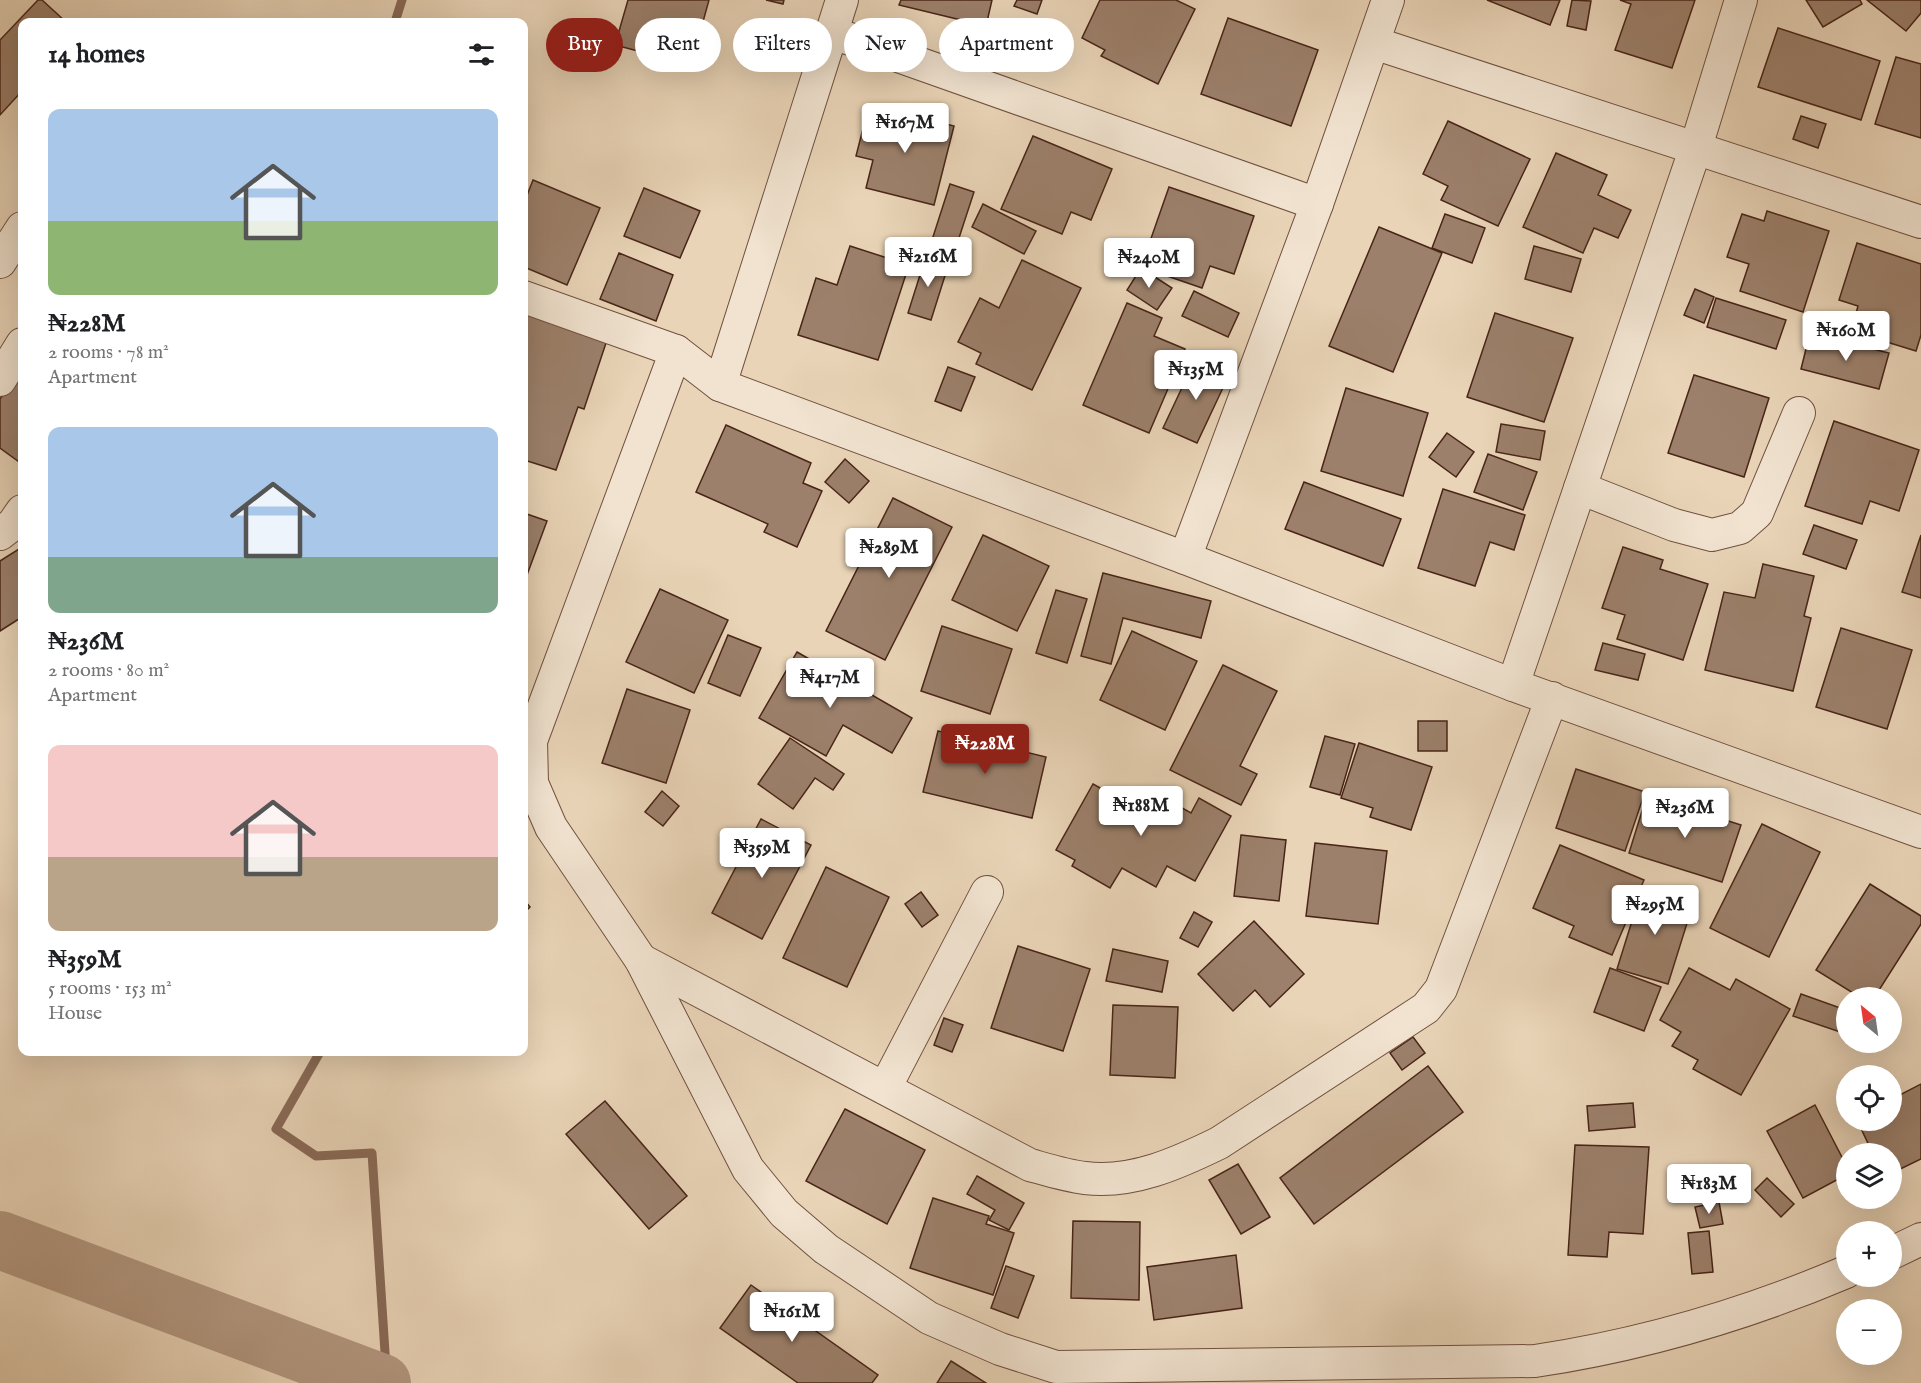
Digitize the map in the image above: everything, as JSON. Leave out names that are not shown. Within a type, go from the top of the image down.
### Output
[{"type":"street","points":[[842,0],[832,33],[1317,204]]},
{"type":"street","points":[[1185,558],[1317,204],[1388,0]]},
{"type":"street","points":[[1513,684],[1696,147],[1741,0]]},
{"type":"street","points":[[1374,43],[1921,222]]},
{"type":"street","points":[[720,385],[820,72]]},
{"type":"street","points":[[0,262],[18,234]]},
{"type":"street","points":[[528,298],[676,351],[720,385],[1185,558],[1513,684],[1921,832]]},
{"type":"street","points":[[0,380],[18,351]]},
{"type":"street","points":[[676,351],[531,741],[532,783],[551,828],[641,960],[748,1169],[784,1213],[845,1262],[929,1318],[1000,1349],[1056,1367],[1535,1361],[1590,1353],[1650,1340],[1768,1302],[1836,1276]]},
{"type":"street","points":[[1580,488],[1712,535],[1740,528],[1757,513],[1799,413]]},
{"type":"street","points":[[641,960],[1030,1165],[1086,1178],[1136,1176],[1183,1160],[1219,1143],[1426,1008],[1441,989],[1552,698]]},
{"type":"street","points":[[885,1088],[987,892]]},
{"type":"street","points":[[1902,1248],[1921,1239]]},
{"type":"building","points":[[38,0],[42,0],[62,18],[21,18]]},
{"type":"building","points":[[628,0],[709,0],[704,18],[635,18],[635,50],[623,47],[623,18]]},
{"type":"building","points":[[766,0],[784,0],[783,4]]},
{"type":"building","points":[[901,0],[992,0],[988,18],[953,18],[899,5]]},
{"type":"building","points":[[1017,0],[1042,0],[1037,14],[1014,6]]},
{"type":"building","points":[[1100,0],[1176,0],[1195,9],[1158,84],[1101,56],[1105,50],[1082,38]]},
{"type":"building","points":[[1487,0],[1560,0],[1550,25]]},
{"type":"building","points":[[1572,0],[1591,1],[1586,30],[1567,26]]},
{"type":"building","points":[[1620,0],[1695,0],[1672,68],[1615,50],[1631,4]]},
{"type":"building","points":[[1806,0],[1860,0],[1862,4],[1823,27]]},
{"type":"building","points":[[1867,0],[1921,0],[1921,13],[1906,31]]},
{"type":"building","points":[[1228,18],[1318,50],[1291,126],[1201,94]]},
{"type":"building","points":[[18,21],[18,95],[0,115],[0,40]]},
{"type":"building","points":[[1778,28],[1880,61],[1861,120],[1758,87]]},
{"type":"building","points":[[1896,57],[1921,64],[1921,138],[1875,124]]},
{"type":"building","points":[[869,105],[954,126],[934,205],[866,188],[873,160],[856,156]]},
{"type":"building","points":[[1801,116],[1826,124],[1818,148],[1793,139]]},
{"type":"building","points":[[1448,121],[1530,159],[1498,226],[1441,200],[1448,186],[1423,174]]},
{"type":"building","points":[[1033,136],[1112,169],[1091,220],[1071,212],[1062,234],[1001,209]]},
{"type":"building","points":[[1556,153],[1607,175],[1598,195],[1631,210],[1618,238],[1594,228],[1583,253],[1523,227]]},
{"type":"building","points":[[533,180],[600,208],[567,285],[528,269],[528,193]]},
{"type":"building","points":[[950,184],[974,192],[956,247],[932,240]]},
{"type":"building","points":[[1169,187],[1254,216],[1234,274],[1210,266],[1202,288],[1141,267]]},
{"type":"building","points":[[644,188],[700,211],[680,258],[624,236]]},
{"type":"building","points":[[983,204],[1036,231],[1024,254],[972,227]]},
{"type":"building","points":[[1767,211],[1829,231],[1803,312],[1740,291],[1749,264],[1727,257],[1742,214],[1764,221]]},
{"type":"building","points":[[1445,214],[1485,228],[1472,263],[1432,248]]},
{"type":"building","points":[[1379,227],[1442,253],[1393,372],[1329,346]]},
{"type":"building","points":[[1857,243],[1921,264],[1921,335],[1916,351],[1851,331],[1858,306],[1839,300]]},
{"type":"building","points":[[850,246],[909,265],[878,360],[798,335],[816,278],[837,285]]},
{"type":"building","points":[[1534,246],[1581,259],[1571,292],[1525,279]]},
{"type":"building","points":[[619,253],[673,275],[656,321],[600,299]]},
{"type":"building","points":[[926,256],[949,263],[931,320],[908,313]]},
{"type":"building","points":[[1022,260],[1081,288],[1032,390],[976,364],[981,353],[958,342],[980,298],[999,308]]},
{"type":"building","points":[[1141,268],[1172,288],[1157,310],[1127,290]]},
{"type":"building","points":[[1695,289],[1714,297],[1704,323],[1684,315]]},
{"type":"building","points":[[1194,291],[1239,313],[1228,337],[1182,316]]},
{"type":"building","points":[[1716,298],[1786,320],[1776,349],[1707,327]]},
{"type":"building","points":[[1127,303],[1162,318],[1154,336],[1185,349],[1149,433],[1083,405]]},
{"type":"building","points":[[529,308],[609,334],[584,409],[578,407],[556,470],[528,461]]},
{"type":"building","points":[[1495,313],[1573,338],[1544,422],[1467,397]]},
{"type":"building","points":[[1828,338],[1889,353],[1879,389],[1801,369],[1808,341],[1826,345]]},
{"type":"building","points":[[1195,360],[1229,375],[1197,443],[1163,428]]},
{"type":"building","points":[[948,367],[975,377],[961,411],[935,401]]},
{"type":"building","points":[[18,373],[18,461],[0,448],[0,399]]},
{"type":"building","points":[[1694,375],[1769,398],[1744,477],[1668,453]]},
{"type":"building","points":[[1346,388],[1428,413],[1403,496],[1321,471]]},
{"type":"building","points":[[1834,421],[1919,450],[1899,511],[1870,501],[1862,524],[1805,506]]},
{"type":"building","points":[[1501,424],[1545,431],[1540,460],[1496,452]]},
{"type":"building","points":[[726,425],[811,463],[803,483],[822,491],[797,547],[764,532],[768,524],[696,492]]},
{"type":"building","points":[[1447,433],[1474,452],[1456,477],[1429,457]]},
{"type":"building","points":[[1488,454],[1537,472],[1523,510],[1474,492]]},
{"type":"building","points":[[845,459],[869,481],[849,503],[825,482]]},
{"type":"building","points":[[1304,482],[1401,519],[1383,566],[1285,529]]},
{"type":"building","points":[[1443,489],[1525,515],[1514,550],[1490,542],[1475,586],[1418,568]]},
{"type":"building","points":[[893,498],[952,527],[885,660],[826,631]]},
{"type":"building","points":[[528,514],[547,521],[528,572]]},
{"type":"building","points":[[1814,525],[1857,540],[1846,569],[1803,554]]},
{"type":"building","points":[[983,535],[1049,566],[1017,631],[952,600]]},
{"type":"building","points":[[1921,535],[1921,598],[1902,592]]},
{"type":"building","points":[[1623,547],[1663,560],[1660,569],[1708,584],[1683,660],[1617,639],[1625,615],[1602,608]]},
{"type":"building","points":[[18,550],[18,620],[0,631],[0,561]]},
{"type":"building","points":[[1763,564],[1814,576],[1804,616],[1811,618],[1793,691],[1705,670],[1724,592],[1755,598]]},
{"type":"building","points":[[1103,573],[1211,601],[1201,638],[1123,618],[1111,664],[1081,656]]},
{"type":"building","points":[[660,589],[728,620],[694,693],[626,662]]},
{"type":"building","points":[[1056,590],[1087,599],[1067,663],[1036,653]]},
{"type":"building","points":[[942,626],[1012,649],[990,714],[921,691]]},
{"type":"building","points":[[1841,628],[1912,650],[1887,729],[1816,707]]},
{"type":"building","points":[[1132,631],[1197,661],[1165,730],[1100,700]]},
{"type":"building","points":[[728,635],[761,648],[740,696],[708,683]]},
{"type":"building","points":[[1603,643],[1645,654],[1638,680],[1595,670]]},
{"type":"building","points":[[797,652],[912,718],[892,753],[843,725],[826,756],[759,718]]},
{"type":"building","points":[[1223,665],[1277,691],[1240,766],[1257,774],[1241,805],[1170,770]]},
{"type":"building","points":[[627,689],[690,710],[666,783],[602,763]]},
{"type":"building","points":[[1418,721],[1447,721],[1447,751],[1418,751]]},
{"type":"building","points":[[938,731],[1046,757],[1032,818],[923,792]]},
{"type":"building","points":[[1325,736],[1355,744],[1340,795],[1310,787]]},
{"type":"building","points":[[790,738],[844,774],[833,790],[815,778],[793,809],[758,784]]},
{"type":"building","points":[[1359,743],[1432,767],[1411,830],[1370,817],[1373,808],[1341,798]]},
{"type":"building","points":[[1576,769],[1645,792],[1625,851],[1556,828]]},
{"type":"building","points":[[1093,784],[1134,807],[1145,787],[1191,813],[1199,798],[1231,816],[1195,881],[1167,866],[1156,887],[1122,868],[1110,888],[1072,866],[1075,860],[1056,850]]},
{"type":"building","points":[[662,791],[679,806],[663,826],[645,812]]},
{"type":"building","points":[[1647,795],[1741,825],[1722,882],[1629,853]]},
{"type":"building","points":[[761,819],[811,845],[762,939],[712,913]]},
{"type":"building","points":[[1762,824],[1820,852],[1769,957],[1710,928]]},
{"type":"building","points":[[1241,835],[1286,840],[1279,901],[1234,896]]},
{"type":"building","points":[[1315,843],[1387,851],[1378,924],[1306,916]]},
{"type":"building","points":[[1560,845],[1644,880],[1612,955],[1569,937],[1574,926],[1533,908]]},
{"type":"building","points":[[826,867],[889,897],[847,987],[783,958]]},
{"type":"building","points":[[1870,884],[1921,916],[1921,924],[1881,987],[1843,987],[1816,970]]},
{"type":"building","points":[[1642,889],[1693,904],[1668,984],[1617,969]]},
{"type":"building","points":[[921,892],[938,915],[922,927],[905,904]]},
{"type":"building","points":[[1194,912],[1212,922],[1198,947],[1180,938]]},
{"type":"building","points":[[1254,921],[1304,974],[1270,1007],[1255,990],[1233,1011],[1198,974]]},
{"type":"building","points":[[1018,946],[1090,969],[1063,1051],[991,1028]]},
{"type":"building","points":[[1113,949],[1168,961],[1162,992],[1106,981]]},
{"type":"building","points":[[1610,968],[1661,987],[1644,1031],[1594,1012]]},
{"type":"building","points":[[1689,968],[1730,990],[1736,979],[1790,1009],[1741,1095],[1693,1069],[1698,1060],[1672,1046],[1681,1032],[1660,1020]]},
{"type":"building","points":[[1801,994],[1836,1006],[1836,1031],[1793,1016]]},
{"type":"building","points":[[1113,1005],[1178,1007],[1175,1078],[1110,1075]]},
{"type":"building","points":[[944,1018],[963,1025],[952,1052],[934,1045]]},
{"type":"building","points":[[1413,1037],[1425,1053],[1402,1070],[1390,1053]]},
{"type":"building","points":[[1428,1066],[1463,1112],[1314,1224],[1280,1178]]},
{"type":"building","points":[[1921,1084],[1921,1159],[1902,1168],[1902,1143],[1868,1143],[1862,1131],[1902,1131],[1902,1094]]},
{"type":"building","points":[[605,1101],[687,1196],[649,1229],[566,1134]]},
{"type":"building","points":[[1633,1103],[1635,1127],[1589,1131],[1587,1106]]},
{"type":"building","points":[[1815,1105],[1836,1146],[1836,1180],[1803,1198],[1767,1131]]},
{"type":"building","points":[[845,1109],[925,1150],[887,1224],[806,1181]]},
{"type":"building","points":[[1575,1145],[1649,1147],[1643,1234],[1609,1232],[1607,1257],[1568,1255]]},
{"type":"building","points":[[1238,1164],[1270,1217],[1241,1234],[1209,1180]]},
{"type":"building","points":[[977,1176],[1024,1203],[1009,1230],[989,1220],[995,1210],[967,1194]]},
{"type":"building","points":[[1767,1178],[1794,1204],[1781,1217],[1755,1190]]},
{"type":"building","points":[[933,1198],[989,1216],[986,1224],[1014,1233],[993,1295],[910,1268]]},
{"type":"building","points":[[1719,1202],[1723,1224],[1700,1228],[1695,1207]]},
{"type":"building","points":[[1073,1221],[1140,1222],[1139,1300],[1071,1298]]},
{"type":"building","points":[[1709,1231],[1713,1272],[1692,1274],[1688,1233]]},
{"type":"building","points":[[1236,1255],[1242,1308],[1154,1320],[1147,1267]]},
{"type":"building","points":[[1006,1266],[1034,1276],[1018,1318],[991,1308]]},
{"type":"building","points":[[751,1285],[878,1375],[872,1383],[798,1383],[720,1328]]},
{"type":"building","points":[[951,1361],[986,1383],[937,1383]]},
{"type":"waterway","points":[[396,18],[402,0]]},
{"type":"waterway","points":[[318,1056],[276,1129],[316,1156],[372,1153],[387,1383]]},
{"type":"waterway","points":[[0,1240],[382,1383]]}]
